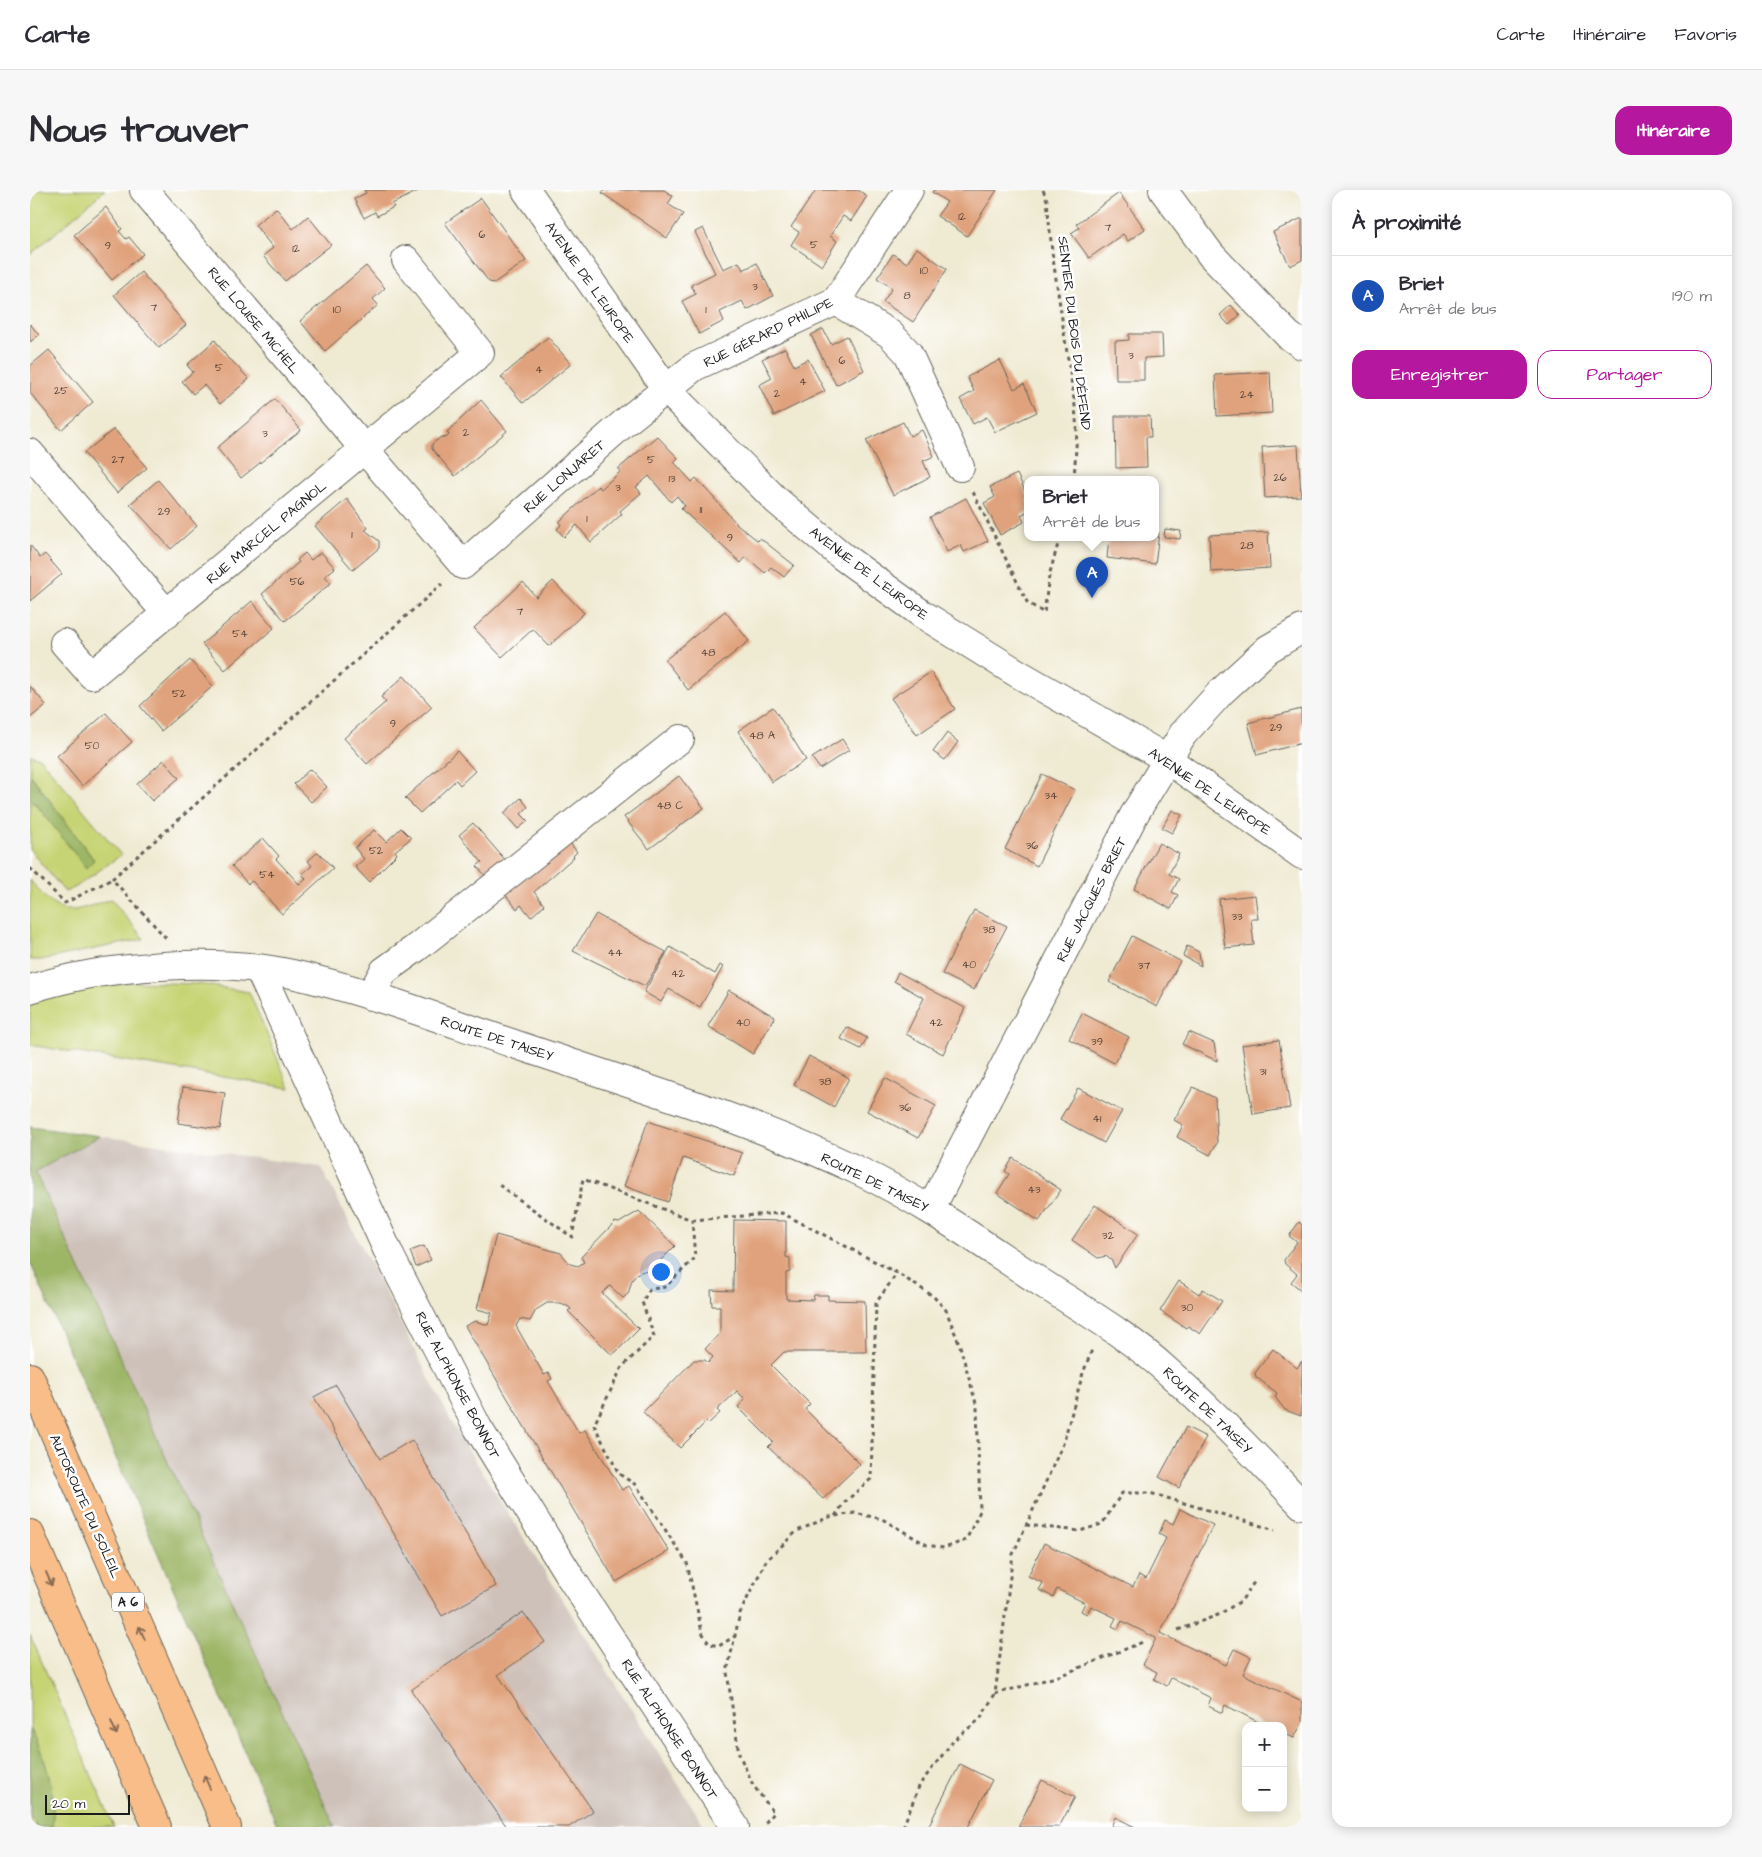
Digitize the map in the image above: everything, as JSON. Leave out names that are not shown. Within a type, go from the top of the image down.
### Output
[{"type":"highway","name":"AUTOROUTE DU SOLEIL","points":[[30,1377],[227,1827]]},
{"type":"highway","points":[[30,1534],[157,1827]]},
{"type":"street","name":"RUE LOUISE MICHEL","points":[[144,190],[463,565]]},
{"type":"street","name":"AVENUE DE L'EUROPE","points":[[526,190],[667,390],[776,500],[842,556],[922,614],[1017,673],[1167,759],[1302,855]]},
{"type":"street","name":"RUE GÉRARD PHILIPE","points":[[667,390],[694,367],[836,301],[909,190]]},
{"type":"street","points":[[1163,190],[1211,255],[1288,335],[1302,345]]},
{"type":"street","points":[[365,449],[480,353],[406,260]]},
{"type":"street","points":[[836,301],[890,334],[908,353],[960,467]]},
{"type":"street","name":"RUE LONJARET","points":[[463,565],[624,423],[667,390]]},
{"type":"street","name":"RUE MARCEL PAGNOL","points":[[64,643],[92,675],[365,449]]},
{"type":"street","points":[[30,452],[168,614]]},
{"type":"street","name":"RUE JACQUES BRIET","points":[[930,1208],[1134,815],[1167,759],[1188,728],[1221,692],[1268,649],[1302,629]]},
{"type":"street","points":[[370,996],[384,971],[416,948],[680,740]]},
{"type":"street","name":"ROUTE DE TAISEY","points":[[30,989],[75,977],[190,965],[259,968],[292,974],[370,996],[750,1124],[860,1172],[930,1208],[1162,1366],[1298,1492]]},
{"type":"street","name":"RUE ALPHONSE BONNOT","points":[[259,968],[391,1258],[478,1428],[569,1575],[735,1827]]},
{"type":"path","name":"SENTIER DU BOIS DU DÉFEND","points":[[1043,190],[1047,200],[1052,252],[1075,406],[1077,432],[1074,476]]},
{"type":"path","points":[[960,467],[1027,602],[1044,613],[1049,576],[1059,541]]},
{"type":"path","points":[[30,868],[65,903],[112,879],[463,565]]},
{"type":"path","points":[[112,879],[190,965]]},
{"type":"path","points":[[499,1185],[572,1237],[583,1179],[692,1220],[782,1213],[897,1273],[934,1296],[946,1310],[960,1346],[977,1407],[980,1511],[966,1540],[944,1548],[927,1545],[882,1519],[855,1513],[835,1516],[797,1532],[766,1561],[740,1613],[727,1672],[738,1754],[753,1786],[774,1813],[761,1827]]},
{"type":"path","points":[[692,1220],[695,1258],[665,1287],[650,1289],[642,1302],[654,1336],[622,1367],[594,1425],[619,1474],[636,1485],[688,1562],[702,1632],[709,1644],[718,1646],[735,1636]]},
{"type":"path","points":[[835,1516],[845,1502],[871,1479],[876,1303],[897,1273]]},
{"type":"path","points":[[902,1827],[920,1784],[954,1740],[980,1719],[995,1694],[1013,1554],[1063,1444],[1083,1372],[1102,1324]]},
{"type":"path","points":[[1026,1525],[1080,1532],[1102,1524],[1122,1493],[1150,1493],[1275,1530]]},
{"type":"path","points":[[1178,1630],[1218,1615],[1242,1601],[1255,1581]]},
{"type":"path","points":[[995,1694],[1059,1676],[1143,1642]]},
{"type":"shaded area","points":[[100,1136],[321,1167],[453,1425],[705,1827],[335,1827],[35,1172]]},
{"type":"green space","points":[[30,190],[105,190],[30,255]]},
{"type":"green space","points":[[30,755],[40,758],[121,855],[76,887],[65,892],[30,850],[30,800],[94,860],[30,774]]},
{"type":"green space","points":[[30,774],[94,860],[86,868],[35,803],[30,800]]},
{"type":"green space","points":[[30,880],[50,902],[66,910],[84,908],[111,899],[144,939],[41,960],[30,960]]},
{"type":"green space","points":[[132,982],[199,984],[249,992],[290,1088],[30,1045],[30,1004],[55,993]]},
{"type":"green space","points":[[30,1127],[100,1136],[35,1172],[335,1827],[278,1827],[30,1262]]},
{"type":"green space","points":[[30,1635],[114,1827],[30,1827]]},
{"type":"green space","points":[[30,1728],[41,1751],[49,1776],[53,1801],[52,1827],[37,1827],[30,1815]]},
{"type":"building","points":[[364,190],[420,190],[392,204],[394,207],[377,216],[375,212],[364,218],[354,199],[366,193]]},
{"type":"building","points":[[604,190],[664,190],[673,196],[668,204],[683,214],[667,238],[602,193]]},
{"type":"building","points":[[816,190],[858,190],[867,196],[851,221],[843,216],[830,236],[837,241],[822,266],[791,245],[799,232],[791,227]]},
{"type":"building","points":[[934,190],[997,190],[967,236],[937,216],[947,202],[932,192]]},
{"type":"building","points":[[1119,193],[1145,229],[1128,241],[1123,234],[1089,258],[1071,233],[1079,228],[1076,224]]},
{"type":"building","points":[[481,198],[526,261],[494,283],[489,282],[445,223]]},
{"type":"building","points":[[106,207],[122,229],[119,231],[126,239],[129,237],[143,254],[112,280],[74,235]]},
{"type":"building","points":[[276,208],[293,229],[308,216],[331,245],[285,281],[263,256],[273,248],[255,225]]},
{"type":"building","points":[[1302,218],[1302,260],[1290,266],[1273,232]]},
{"type":"building","points":[[703,228],[723,269],[739,262],[743,270],[757,263],[773,296],[747,310],[742,301],[720,312],[724,321],[699,334],[682,301],[696,294],[691,285],[715,273],[695,232]]},
{"type":"building","points":[[917,248],[947,269],[913,322],[883,302],[892,288],[877,278],[893,254],[907,263]]},
{"type":"building","points":[[366,266],[385,288],[373,299],[378,305],[325,351],[300,321]]},
{"type":"building","points":[[141,272],[186,325],[159,348],[114,295]]},
{"type":"building","points":[[1231,305],[1240,315],[1229,325],[1220,315]]},
{"type":"building","points":[[30,324],[39,335],[30,342]]},
{"type":"building","points":[[823,329],[831,344],[847,336],[864,370],[836,385],[811,335]]},
{"type":"building","points":[[1129,334],[1162,334],[1163,357],[1144,358],[1144,380],[1116,380],[1115,341],[1129,340]]},
{"type":"building","points":[[548,337],[571,364],[523,403],[501,377]]},
{"type":"building","points":[[215,340],[229,360],[249,379],[220,404],[204,385],[193,394],[182,381],[193,372],[187,365]]},
{"type":"building","points":[[785,348],[794,366],[808,359],[825,391],[774,416],[759,385],[772,378],[762,359]]},
{"type":"building","points":[[49,350],[93,402],[61,430],[30,393],[30,366]]},
{"type":"building","points":[[1000,360],[1014,389],[1024,384],[1037,412],[995,432],[987,417],[973,424],[960,399],[974,391],[967,377]]},
{"type":"building","points":[[1270,372],[1272,413],[1217,416],[1215,375]]},
{"type":"building","points":[[275,399],[301,430],[241,478],[217,448]]},
{"type":"building","points":[[481,400],[507,431],[455,476],[432,449],[432,444],[441,437],[446,438],[449,435],[447,432]]},
{"type":"building","points":[[1115,416],[1150,416],[1151,437],[1146,437],[1147,467],[1116,468]]},
{"type":"building","points":[[903,422],[910,436],[922,430],[934,456],[923,461],[930,477],[893,495],[866,440]]},
{"type":"building","points":[[114,429],[147,468],[117,493],[84,453]]},
{"type":"building","points":[[657,436],[678,458],[674,462],[692,482],[696,478],[737,524],[758,541],[760,538],[794,565],[784,577],[771,567],[765,573],[746,557],[741,563],[681,509],[685,506],[677,496],[671,502],[649,476],[636,487],[641,493],[620,511],[622,514],[591,542],[577,525],[564,537],[557,529],[561,525],[559,522],[598,486],[601,489],[621,471],[618,469]]},
{"type":"building","points":[[1298,445],[1301,496],[1265,498],[1262,447]]},
{"type":"building","points":[[1017,474],[1024,489],[1024,513],[1021,515],[1024,522],[1000,535],[984,503],[995,497],[990,487]]},
{"type":"building","points":[[158,480],[197,526],[171,549],[130,504]]},
{"type":"building","points":[[966,498],[988,541],[964,552],[961,545],[947,552],[930,517]]},
{"type":"building","points":[[347,499],[368,528],[365,530],[379,541],[379,548],[353,570],[315,526]]},
{"type":"building","points":[[1165,529],[1181,531],[1180,539],[1164,537]]},
{"type":"building","points":[[1268,532],[1270,568],[1211,572],[1209,535]]},
{"type":"building","points":[[1109,541],[1158,541],[1155,564],[1107,558]]},
{"type":"building","points":[[30,545],[40,558],[45,554],[62,574],[30,601]]},
{"type":"building","points":[[321,552],[335,568],[325,576],[331,583],[285,621],[262,594],[299,562],[297,560],[305,553],[311,560]]},
{"type":"building","points":[[553,581],[584,613],[549,646],[533,629],[502,657],[474,628],[523,582],[536,597]]},
{"type":"building","points":[[252,601],[274,628],[225,670],[202,644]]},
{"type":"building","points":[[725,611],[749,641],[688,690],[665,660]]},
{"type":"building","points":[[190,660],[213,686],[161,731],[140,706]]},
{"type":"building","points":[[931,672],[955,709],[917,735],[891,698]]},
{"type":"building","points":[[404,676],[432,707],[367,764],[344,738],[386,702],[381,697]]},
{"type":"building","points":[[30,686],[46,705],[30,718]]},
{"type":"building","points":[[773,707],[806,760],[772,782],[738,731]]},
{"type":"building","points":[[1301,709],[1302,743],[1257,755],[1248,723]]},
{"type":"building","points":[[106,713],[132,742],[82,786],[57,756]]},
{"type":"building","points":[[947,733],[958,742],[945,760],[933,752]]},
{"type":"building","points":[[842,739],[849,750],[820,769],[812,758]]},
{"type":"building","points":[[457,751],[475,771],[460,785],[456,780],[420,813],[405,798]]},
{"type":"building","points":[[164,760],[179,778],[152,801],[137,784]]},
{"type":"building","points":[[310,769],[327,787],[311,802],[294,784]]},
{"type":"building","points":[[1042,774],[1075,790],[1037,866],[1005,849]]},
{"type":"building","points":[[679,776],[704,808],[649,849],[624,817]]},
{"type":"building","points":[[521,798],[528,807],[521,814],[528,821],[518,829],[504,813]]},
{"type":"building","points":[[1172,810],[1182,815],[1172,833],[1162,828]]},
{"type":"building","points":[[473,823],[507,862],[488,879],[477,866],[482,862],[459,835]]},
{"type":"building","points":[[401,828],[411,838],[395,851],[397,854],[369,882],[355,867],[364,859],[355,848],[374,830],[386,842]]},
{"type":"building","points":[[263,838],[279,856],[276,859],[300,885],[306,879],[302,874],[312,866],[308,861],[318,852],[333,868],[282,914],[252,881],[248,884],[232,866]]},
{"type":"building","points":[[568,840],[577,852],[574,857],[534,892],[544,905],[531,917],[521,905],[517,909],[505,894]]},
{"type":"building","points":[[1159,843],[1179,854],[1169,874],[1179,879],[1172,892],[1178,895],[1171,909],[1134,889]]},
{"type":"building","points":[[1255,895],[1258,919],[1251,919],[1254,945],[1225,948],[1219,899]]},
{"type":"building","points":[[974,910],[1007,926],[974,990],[942,974]]},
{"type":"building","points":[[596,914],[666,952],[645,986],[573,951]]},
{"type":"building","points":[[1132,936],[1180,961],[1157,1007],[1109,982]]},
{"type":"building","points":[[1187,946],[1199,952],[1201,966],[1183,956]]},
{"type":"building","points":[[670,947],[715,974],[720,965],[723,967],[700,1007],[669,989],[661,1002],[644,992]]},
{"type":"building","points":[[898,972],[965,1008],[943,1054],[906,1034],[924,998],[894,981]]},
{"type":"building","points":[[729,990],[775,1017],[753,1054],[708,1026]]},
{"type":"building","points":[[1082,1013],[1129,1037],[1114,1063],[1069,1039]]},
{"type":"building","points":[[847,1027],[867,1038],[861,1049],[841,1039]]},
{"type":"building","points":[[1189,1032],[1214,1043],[1217,1061],[1182,1044]]},
{"type":"building","points":[[1279,1040],[1290,1108],[1253,1114],[1242,1045]]},
{"type":"building","points":[[809,1056],[849,1078],[834,1107],[794,1085]]},
{"type":"building","points":[[885,1078],[936,1106],[918,1138],[867,1111]]},
{"type":"building","points":[[183,1087],[225,1093],[220,1129],[178,1123]]},
{"type":"building","points":[[1193,1087],[1215,1098],[1217,1143],[1210,1155],[1177,1137],[1183,1125],[1174,1120]]},
{"type":"building","points":[[1078,1088],[1122,1111],[1104,1143],[1060,1119]]},
{"type":"building","points":[[648,1121],[742,1153],[734,1176],[683,1158],[668,1202],[624,1186]]},
{"type":"building","points":[[1013,1158],[1061,1190],[1039,1221],[997,1193],[1009,1174],[1005,1171]]},
{"type":"building","points":[[1095,1205],[1138,1234],[1115,1268],[1112,1261],[1106,1256],[1098,1258],[1072,1240]]},
{"type":"building","points":[[639,1211],[675,1246],[653,1268],[638,1273],[632,1280],[628,1294],[623,1298],[610,1286],[602,1293],[639,1329],[618,1350],[612,1355],[568,1311],[571,1309],[561,1303],[547,1303],[536,1310],[530,1321],[520,1319],[516,1326],[544,1375],[549,1373],[552,1379],[548,1381],[579,1433],[585,1430],[622,1490],[629,1486],[669,1551],[616,1582],[465,1326],[475,1321],[488,1325],[492,1313],[477,1309],[496,1235],[561,1253],[570,1264],[578,1266],[584,1262],[581,1257],[615,1222],[619,1223]]},
{"type":"building","points":[[734,1220],[786,1221],[786,1257],[790,1258],[790,1272],[786,1273],[786,1299],[813,1300],[814,1295],[828,1295],[828,1300],[865,1301],[866,1352],[784,1352],[771,1365],[810,1404],[805,1409],[860,1464],[823,1499],[768,1447],[773,1442],[738,1407],[745,1399],[737,1391],[717,1410],[720,1413],[709,1423],[707,1421],[680,1448],[643,1412],[694,1360],[705,1360],[708,1363],[713,1357],[705,1349],[720,1333],[720,1306],[712,1306],[711,1290],[733,1291]]},
{"type":"building","points":[[1299,1222],[1302,1225],[1302,1291],[1291,1282],[1297,1274],[1285,1264],[1284,1260],[1297,1242],[1289,1236]]},
{"type":"building","points":[[424,1246],[431,1260],[416,1267],[410,1251]]},
{"type":"building","points":[[1179,1281],[1199,1294],[1203,1289],[1222,1301],[1200,1334],[1188,1326],[1186,1328],[1160,1311]]},
{"type":"building","points":[[1273,1349],[1297,1368],[1302,1361],[1301,1416],[1285,1410],[1275,1397],[1277,1393],[1256,1377],[1255,1373]]},
{"type":"building","points":[[336,1385],[380,1459],[412,1440],[496,1586],[442,1616],[314,1397]]},
{"type":"building","points":[[1186,1427],[1206,1437],[1179,1488],[1159,1477]]},
{"type":"building","points":[[1180,1509],[1213,1525],[1160,1633],[1226,1665],[1234,1649],[1251,1657],[1243,1674],[1302,1702],[1302,1723],[1294,1738],[1287,1735],[1287,1722],[1258,1722],[1225,1705],[1222,1713],[1208,1706],[1211,1698],[1171,1678],[1167,1686],[1154,1679],[1157,1672],[1143,1665],[1156,1638],[1122,1621],[1118,1629],[1112,1626],[1116,1618],[1091,1606],[1087,1614],[1081,1611],[1085,1603],[1057,1589],[1053,1597],[1039,1590],[1043,1583],[1028,1576],[1044,1543],[1133,1587],[1139,1575],[1146,1579],[1166,1538],[1159,1534],[1165,1520],[1173,1524]]},
{"type":"building","points":[[523,1612],[545,1642],[498,1675],[593,1811],[569,1827],[507,1827],[411,1690]]},
{"type":"building","points":[[960,1764],[992,1780],[968,1827],[928,1827]]},
{"type":"building","points":[[1042,1780],[1075,1797],[1059,1827],[1018,1827]]},
{"type":"building","points":[[1115,1817],[1135,1827],[1111,1827]]},
{"type":"place","name":"Briet","points":[[1092,598]]}]
